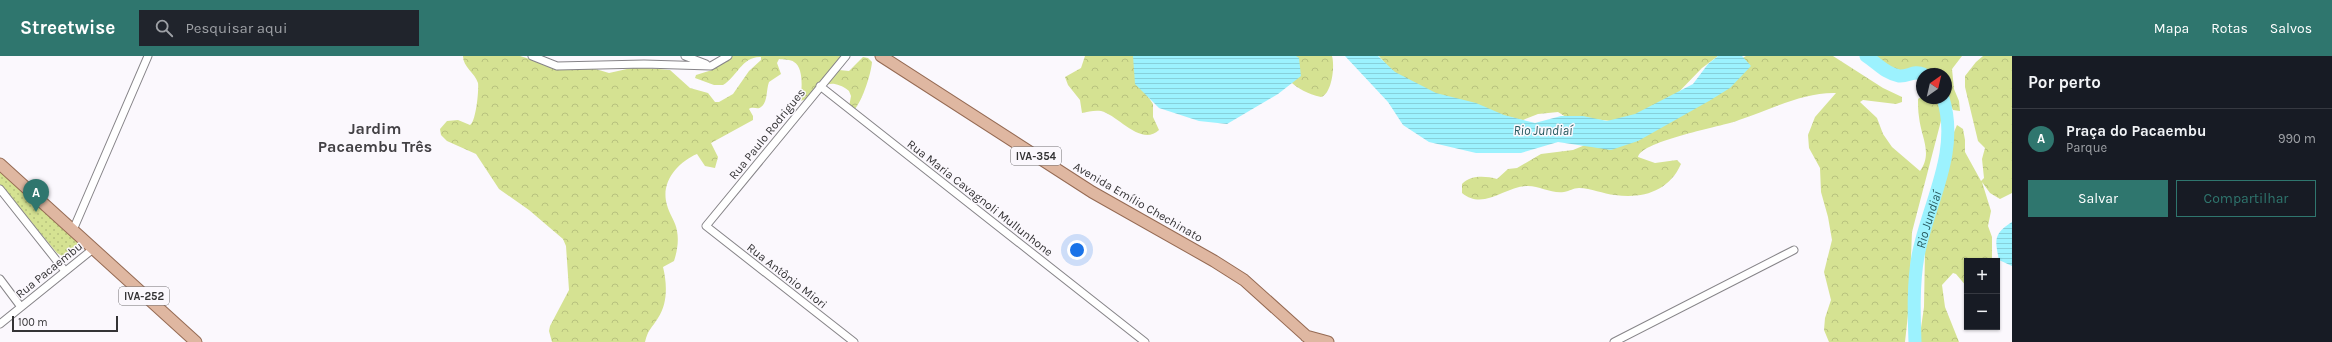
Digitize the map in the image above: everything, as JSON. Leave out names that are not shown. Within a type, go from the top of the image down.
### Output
[{"type":"main road","name":"Avenida Emílio Chechinato","points":[[881,56],[1092,192],[1214,261],[1244,280],[1309,339]]},
{"type":"main road","name":"IVA-252","points":[[0,164],[196,342]]},
{"type":"main road","points":[[1309,339],[1328,342]]},
{"type":"street","points":[[73,230],[148,56]]},
{"type":"street","points":[[532,56],[557,66],[644,64],[711,66],[728,56]]},
{"type":"street","points":[[644,64],[646,56]]},
{"type":"street","points":[[685,56],[711,66]]},
{"type":"street","name":"Rua Paulo Rodrigues","points":[[706,226],[846,56]]},
{"type":"street","name":"Rua Maria Cavagnoli Mullunhone","points":[[820,86],[1145,342]]},
{"type":"street","points":[[0,189],[65,271]]},
{"type":"street","name":"Rua Antônio Miori","points":[[706,226],[854,342]]},
{"type":"street","name":"Rua Pacaembu","points":[[0,324],[93,249]]},
{"type":"street","points":[[1614,342],[1794,250]]},
{"type":"street","points":[[0,279],[21,307]]},
{"type":"green space","points":[[463,56],[520,56],[546,64],[589,67],[609,73],[636,67],[670,70],[690,88],[708,93],[715,102],[719,102],[733,94],[749,71],[761,60],[761,57],[754,58],[744,63],[723,85],[714,85],[695,78],[696,75],[712,70],[731,56],[841,56],[838,66],[839,70],[849,71],[863,57],[868,58],[872,62],[864,93],[855,109],[851,109],[849,107],[851,96],[849,91],[833,84],[826,85],[811,96],[800,101],[802,86],[801,74],[797,65],[793,61],[779,59],[777,63],[781,74],[769,82],[765,102],[760,108],[749,109],[753,116],[753,120],[711,143],[718,157],[715,168],[705,166],[697,154],[683,162],[668,181],[666,197],[678,239],[676,254],[674,261],[663,267],[666,286],[664,306],[649,331],[645,342],[552,342],[549,331],[550,326],[569,290],[566,246],[563,239],[529,210],[499,189],[476,154],[447,141],[441,135],[440,129],[447,121],[458,120],[470,125],[474,118],[478,83],[467,67]]},
{"type":"green space","points":[[1085,56],[1137,56],[1138,82],[1153,104],[1153,117],[1159,130],[1152,134],[1145,135],[1137,133],[1101,111],[1082,113],[1080,100],[1068,85],[1065,77],[1081,68]]},
{"type":"green space","points":[[1270,56],[1332,56],[1333,73],[1328,91],[1321,97],[1303,91],[1286,77]]},
{"type":"green space","points":[[1379,56],[1718,56],[1702,68],[1672,99],[1648,113],[1611,121],[1594,119],[1574,122],[1558,112],[1538,114],[1523,120],[1434,100],[1390,69]]},
{"type":"green space","points":[[1746,56],[1833,56],[1883,88],[1902,97],[1902,102],[1896,104],[1863,100],[1860,102],[1877,118],[1883,134],[1892,147],[1920,171],[1926,158],[1926,151],[1920,124],[1918,104],[1941,104],[1942,117],[1912,232],[1909,305],[1905,342],[1829,342],[1824,330],[1825,318],[1831,300],[1824,272],[1832,240],[1828,217],[1821,192],[1820,168],[1809,148],[1808,135],[1815,117],[1836,93],[1824,93],[1799,98],[1730,123],[1684,135],[1654,145],[1643,151],[1638,157],[1655,163],[1677,160],[1681,164],[1670,181],[1662,187],[1645,194],[1625,196],[1579,188],[1566,192],[1560,192],[1528,186],[1519,187],[1486,199],[1478,200],[1470,198],[1462,193],[1462,184],[1470,179],[1488,177],[1497,179],[1508,169],[1517,168],[1541,154],[1573,150],[1590,143]]},
{"type":"green space","points":[[1867,56],[1962,56],[1952,69],[1916,68],[1916,74],[1902,74],[1893,72]]},
{"type":"green space","points":[[1983,56],[2012,56],[2012,193],[2000,199],[1990,193],[1982,182],[1991,211],[1988,226],[1992,237],[1992,258],[1964,258],[1964,283],[1956,274],[1953,273],[1942,285],[1945,307],[1959,342],[1919,342],[1924,307],[1925,251],[1929,228],[1943,185],[1951,139],[1957,125],[1963,129],[1965,152],[1981,181],[1984,178],[1982,159],[1985,148],[1978,141],[1965,87],[1965,76]]},
{"type":"green space","points":[[1952,69],[1954,89],[1959,101],[1960,111],[1953,110],[1950,104],[1952,104]]},
{"type":"green space","points":[[0,166],[83,244],[82,248],[67,259],[57,253],[0,185]]},
{"type":"water","points":[[1133,56],[1296,56],[1299,58],[1301,76],[1278,94],[1227,124],[1199,121],[1159,108],[1135,84]]},
{"type":"water","points":[[1345,56],[1378,56],[1395,72],[1436,93],[1476,103],[1504,115],[1535,123],[1561,116],[1583,116],[1607,121],[1635,114],[1693,84],[1708,64],[1718,56],[1742,56],[1751,66],[1730,88],[1709,101],[1638,141],[1611,150],[1558,142],[1521,153],[1476,153],[1429,142],[1403,125],[1388,102]]},
{"type":"water","points":[[2012,222],[2012,266],[2000,260],[1996,242],[1998,234]]},
{"type":"waterway","name":"Rio Jundiaí","points":[[1866,56],[1894,75],[1902,76],[1916,73]]},
{"type":"waterway","name":"Rio Jundiaí","points":[[1915,342],[1914,310],[1916,267],[1923,236],[1941,178],[1945,158],[1948,138],[1947,118],[1944,104]]},
{"type":"place","name":"Praça do Pacaembu","points":[[36,212]]},
{"type":"district","name":"Jardim Pacaembu Três","points":[[375,137]]}]
